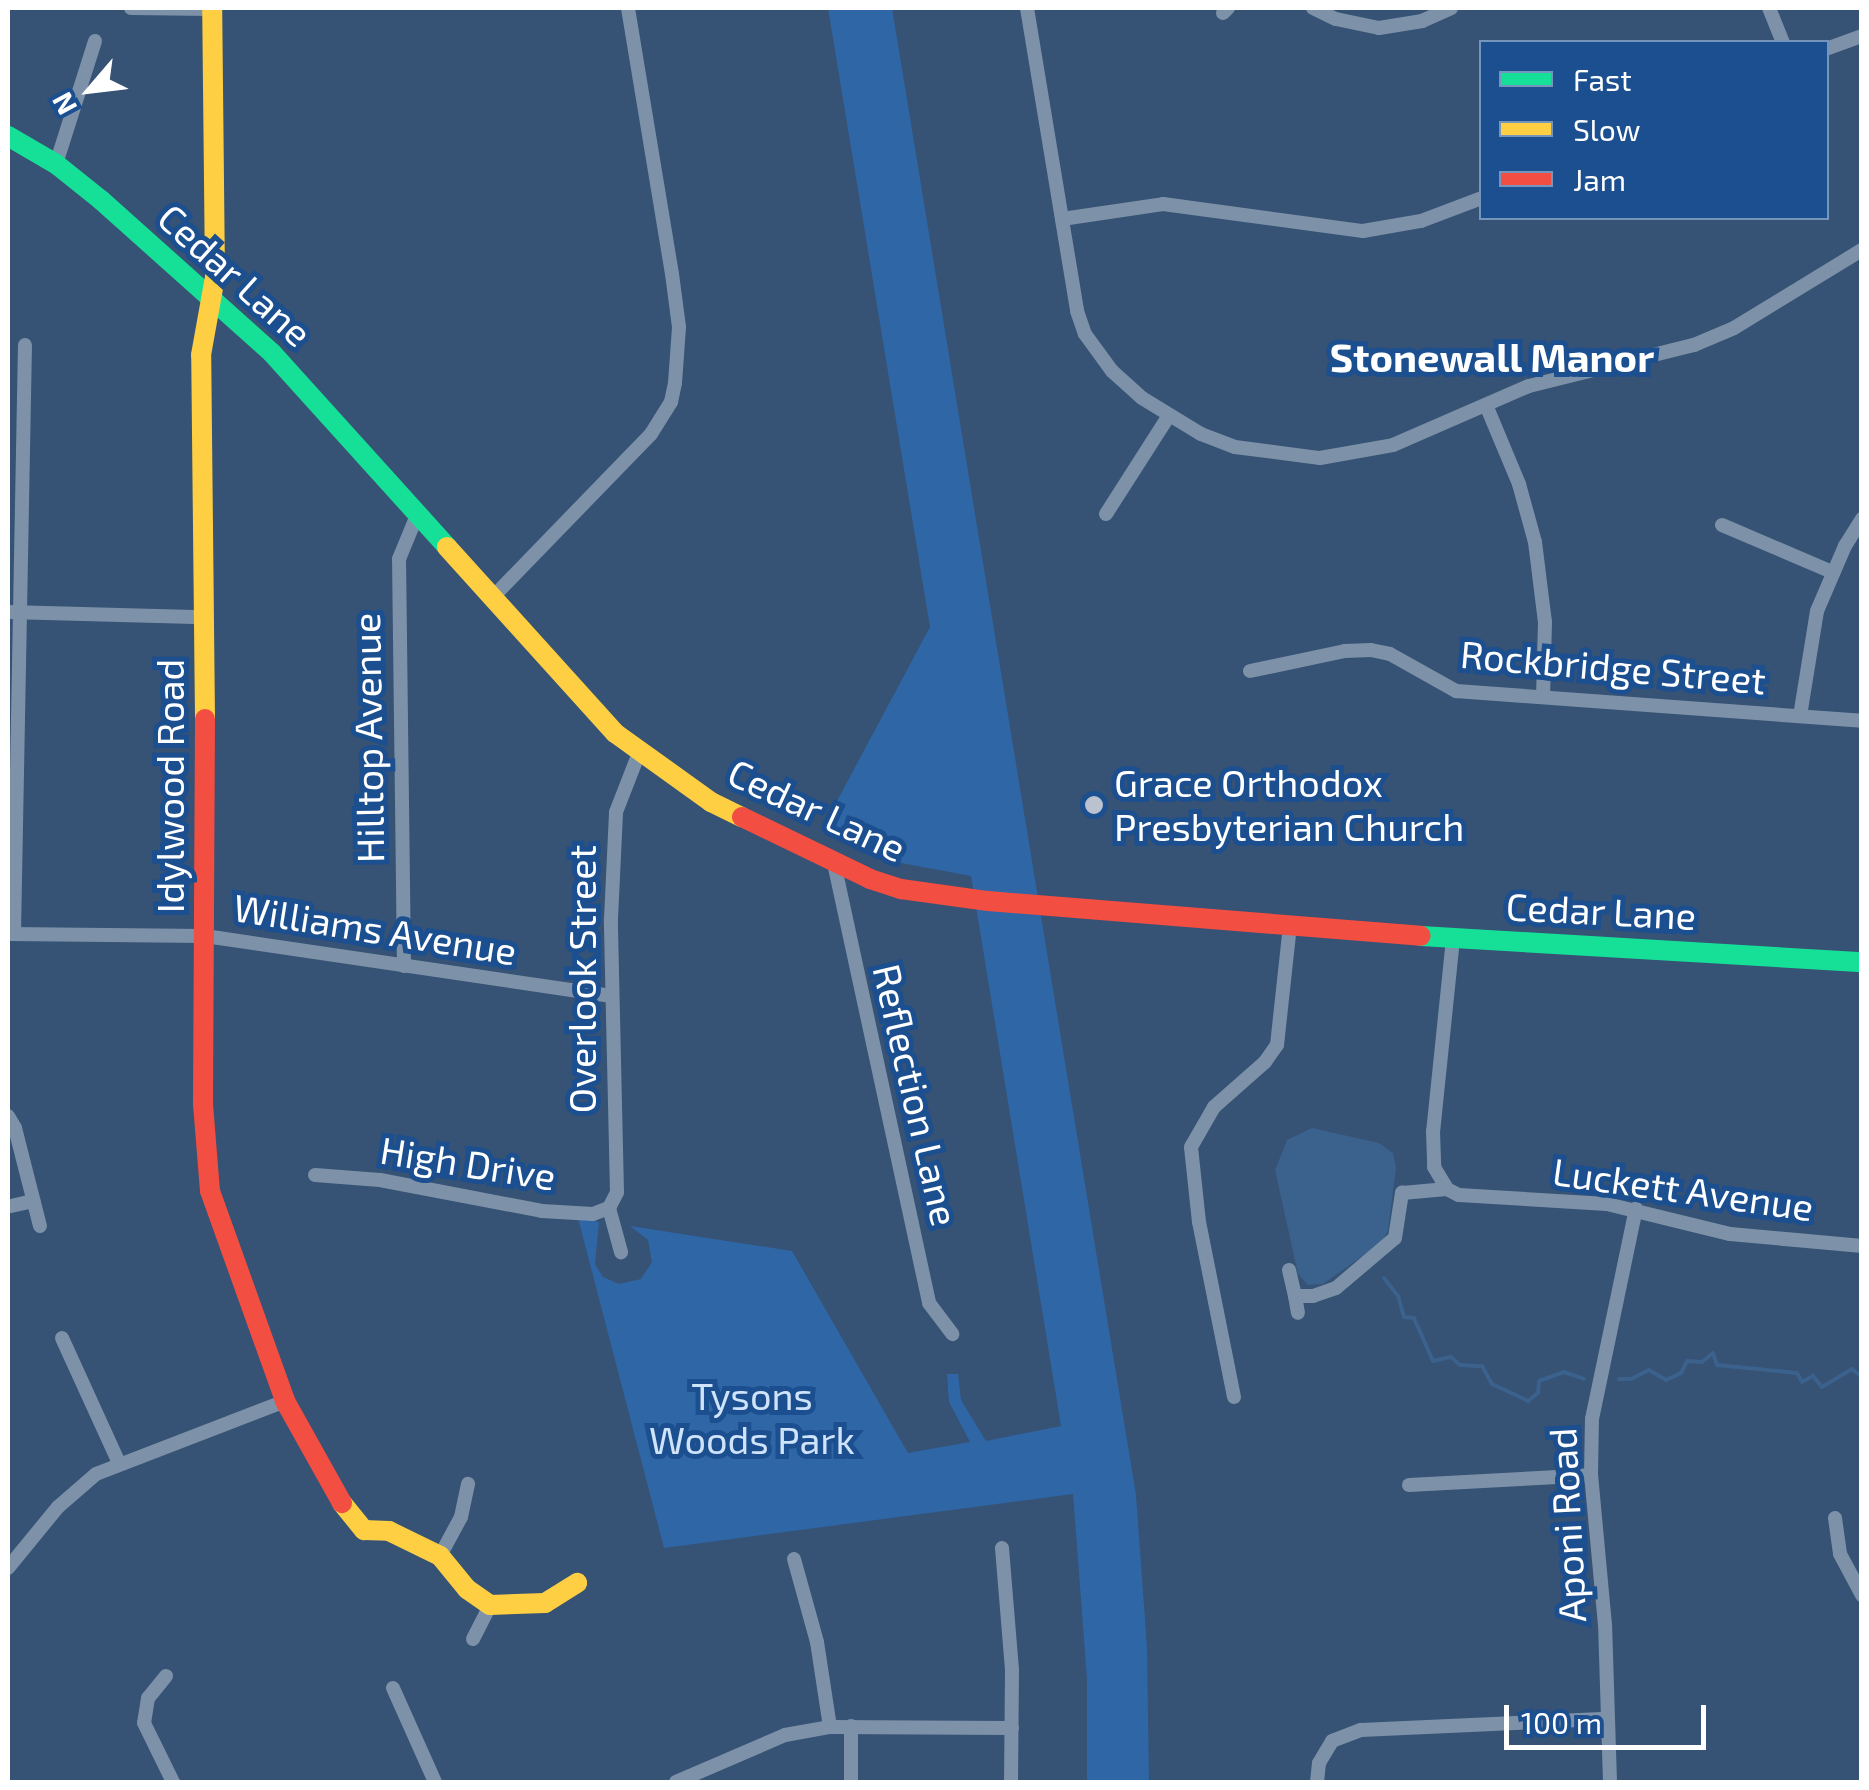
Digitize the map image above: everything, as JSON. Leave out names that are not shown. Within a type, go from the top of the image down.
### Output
[{"type":"main road","name":"Idylwood Road","points":[[212,8],[215,258],[201,355],[203,1104],[210,1191],[285,1401],[337,1496],[364,1530],[389,1531],[440,1556]]},
{"type":"main road","name":"Cedar Lane","points":[[8,136],[56,164],[210,296],[312,394],[575,692],[639,753],[711,802],[870,879],[934,895],[1290,926],[1862,962]]},
{"type":"main road","points":[[440,1556],[466,1589],[490,1605],[545,1603],[577,1583]]},
{"type":"street","points":[[130,8],[212,8]]},
{"type":"street","points":[[492,598],[652,434],[675,384],[679,327],[628,8]]},
{"type":"street","points":[[1027,8],[1085,334],[1112,372],[1168,416],[1235,448],[1320,458],[1393,445],[1560,376],[1655,356],[1721,334],[1862,250]]},
{"type":"street","points":[[1313,8],[1336,20],[1379,28],[1422,21],[1451,8]]},
{"type":"street","points":[[1769,8],[1782,40]]},
{"type":"street","points":[[1829,49],[1862,36]]},
{"type":"street","points":[[56,164],[95,41]]},
{"type":"street","points":[[1062,220],[1162,204],[1364,231],[1421,221],[1479,199]]},
{"type":"street","points":[[11,934],[14,613],[25,345]]},
{"type":"street","points":[[1486,405],[1519,484],[1535,542],[1546,622],[1542,698]]},
{"type":"street","points":[[1106,514],[1168,416]]},
{"type":"street","name":"Hilltop Avenue","points":[[404,966],[399,559],[418,513]]},
{"type":"street","points":[[1800,716],[1817,611],[1832,572],[1862,520]]},
{"type":"street","points":[[1722,526],[1832,572]]},
{"type":"street","points":[[14,613],[204,617]]},
{"type":"street","name":"Rockbridge Street","points":[[1250,671],[1345,650],[1371,650],[1390,654],[1456,691],[1862,721]]},
{"type":"street","name":"Overlook Street","points":[[610,1208],[617,1192],[612,996],[616,812],[639,753]]},
{"type":"street","name":"Reflection Lane","points":[[834,862],[929,1304],[952,1334]]},
{"type":"street","points":[[1234,1397],[1199,1222],[1191,1147],[1214,1106],[1265,1062],[1276,1045],[1290,926]]},
{"type":"street","name":"Williams Avenue","points":[[11,934],[205,936],[612,996]]},
{"type":"street","points":[[1295,1296],[1313,1296],[1336,1288],[1382,1252],[1395,1238],[1402,1193],[1444,1185],[1434,1168],[1432,1131],[1453,939]]},
{"type":"street","points":[[8,1116],[15,1128],[40,1226]]},
{"type":"street","name":"High Drive","points":[[315,1175],[380,1180],[542,1211],[593,1214],[610,1208]]},
{"type":"street","name":"Luckett Avenue","points":[[1444,1185],[1459,1195],[1636,1209],[1730,1234],[1862,1246]]},
{"type":"street","points":[[12,1206],[33,1200]]},
{"type":"street","points":[[610,1208],[621,1252]]},
{"type":"street","name":"Aponi Road","points":[[1610,1782],[1605,1624],[1591,1475],[1594,1407],[1636,1209]]},
{"type":"street","points":[[1290,1270],[1298,1313]]},
{"type":"street","points":[[62,1338],[118,1462]]},
{"type":"street","points":[[8,1568],[72,1493],[118,1462],[285,1401]]},
{"type":"street","points":[[1409,1485],[1591,1475]]},
{"type":"street","points":[[440,1556],[462,1517],[468,1484]]},
{"type":"street","points":[[1835,1518],[1840,1554],[1862,1595]]},
{"type":"street","points":[[1002,1548],[1012,1782]]},
{"type":"street","points":[[794,1560],[817,1642],[830,1727]]},
{"type":"street","points":[[473,1640],[490,1605]]},
{"type":"street","points":[[166,1676],[148,1698],[144,1723],[172,1782]]},
{"type":"street","points":[[393,1688],[436,1782]]},
{"type":"street","points":[[1317,1782],[1322,1757],[1332,1740],[1361,1730],[1607,1719]]},
{"type":"street","points":[[851,1782],[852,1726]]},
{"type":"street","points":[[676,1782],[785,1735],[830,1727],[1012,1728]]},
{"type":"green space","name":"Tysons Woods Park","points":[[828,8],[892,8],[1136,1495],[1147,1647],[1149,1782],[1087,1782],[1087,1679],[1073,1494],[664,1548],[578,1218],[599,1222],[595,1264],[603,1277],[619,1284],[641,1279],[652,1262],[648,1240],[630,1226],[792,1251],[908,1453],[970,1442],[949,1402],[947,1374],[958,1374],[961,1400],[986,1441],[1061,1426],[971,876],[901,863],[822,829],[930,627]]},
{"type":"shaded area","points":[[1312,1128],[1379,1143],[1393,1153],[1396,1168],[1388,1231],[1381,1243],[1323,1284],[1308,1285],[1298,1274],[1275,1170],[1287,1140]]},
{"type":"waterway","points":[[1384,1278],[1398,1296],[1404,1317],[1414,1318],[1433,1361],[1451,1357],[1460,1365],[1482,1366],[1492,1384],[1528,1401],[1538,1393],[1539,1381],[1564,1372],[1584,1379]]},
{"type":"waterway","points":[[1619,1379],[1631,1379],[1649,1370],[1666,1380],[1681,1373],[1687,1361],[1702,1362],[1713,1353],[1717,1365],[1797,1373],[1802,1382],[1813,1376],[1822,1387],[1852,1369],[1862,1377]]},
{"type":"traffic: fast","points":[[8,136],[56,164],[101,200],[272,353],[447,547]]},
{"type":"traffic: fast","points":[[1421,936],[1862,962]]},
{"type":"traffic: slow","points":[[205,719],[201,355],[215,277],[212,8]]},
{"type":"traffic: slow","points":[[447,547],[615,733],[711,802],[742,817]]},
{"type":"traffic: slow","points":[[342,1503],[364,1530],[389,1531],[440,1556],[467,1589],[490,1605],[545,1603],[577,1583]]},
{"type":"traffic: jam","points":[[205,719],[203,1104],[210,1191],[285,1401],[342,1503]]},
{"type":"traffic: jam","points":[[742,817],[870,879],[901,889],[988,901],[1421,936]]},
{"type":"place","name":"Grace Orthodox Presbyterian Church","points":[[1094,805]]},
{"type":"district","name":"Stonewall Manor","points":[[1492,356]]}]
